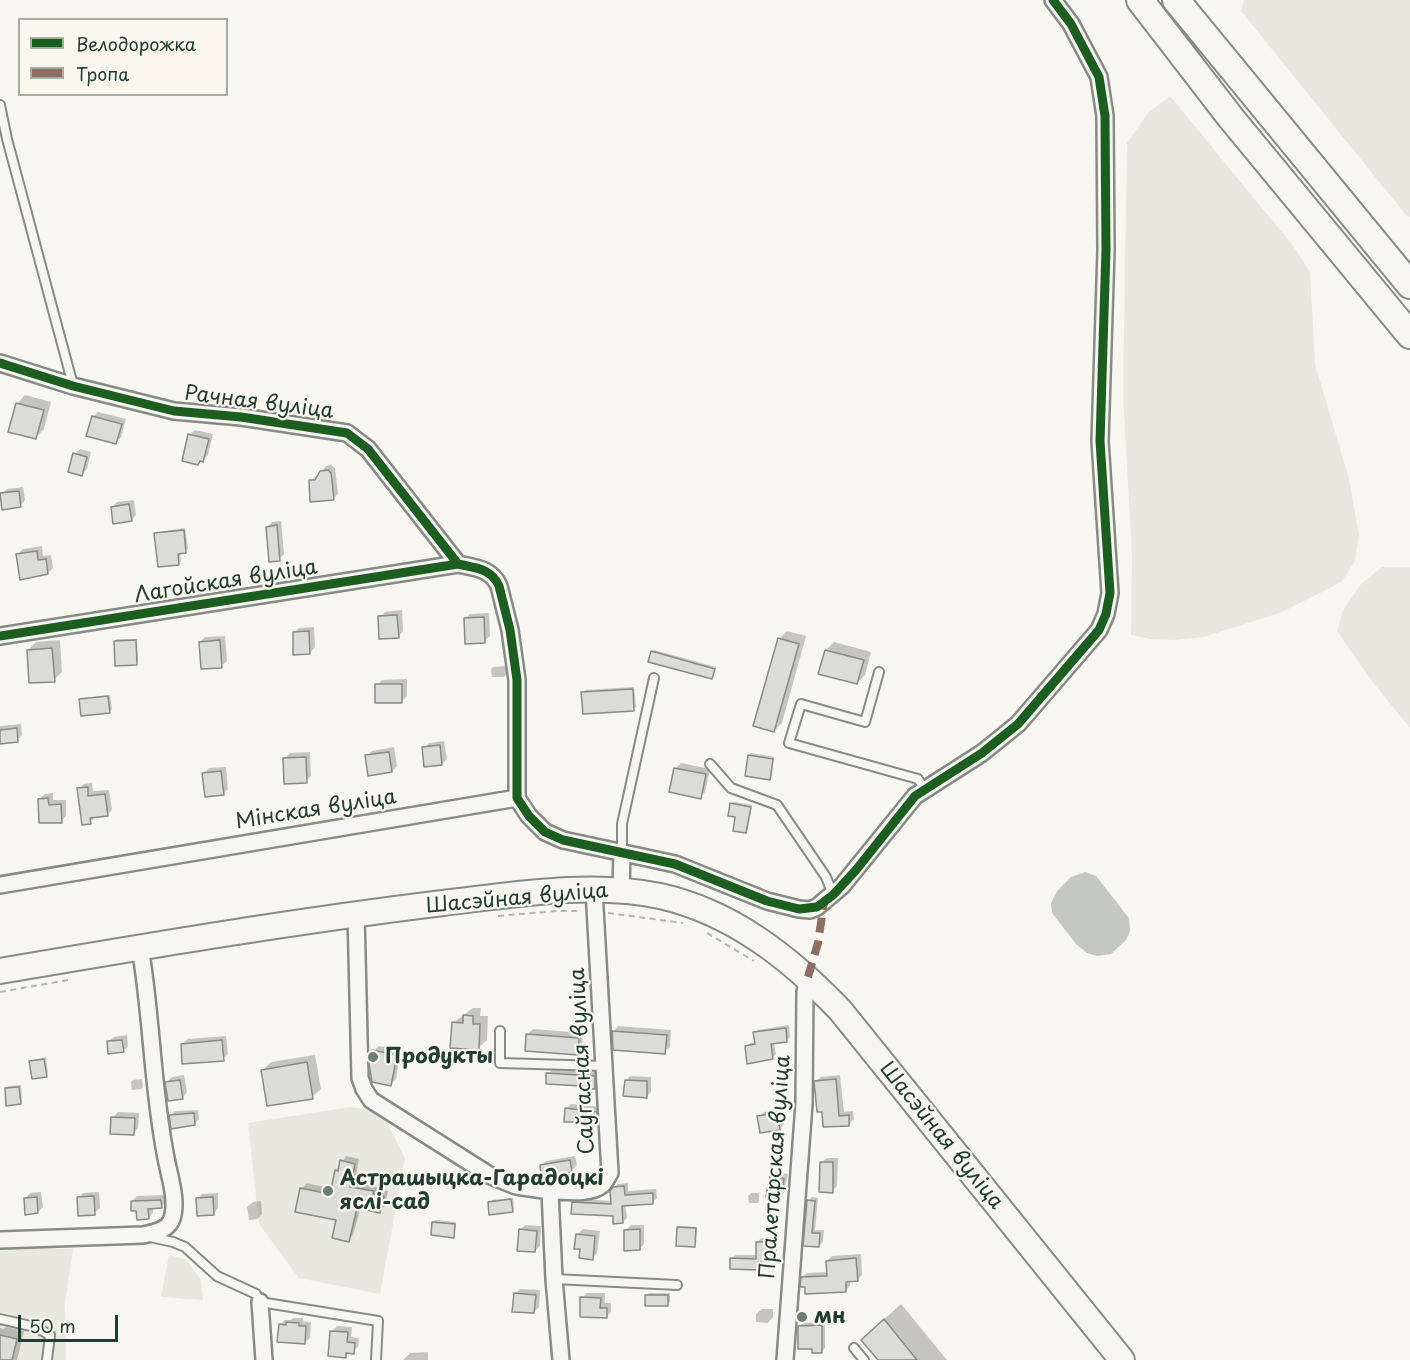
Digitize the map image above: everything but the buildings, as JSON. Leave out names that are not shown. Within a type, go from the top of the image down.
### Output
[{"type":"highway","points":[[1140,0],[1231,118],[1410,335]]},
{"type":"highway","points":[[1176,0],[1410,285]]},
{"type":"main road","name":"Шасэйная вуліца","points":[[0,971],[356,914],[511,896],[594,890],[621,891],[660,896],[709,911],[755,936],[808,977],[840,1010],[1122,1360]]},
{"type":"street","points":[[458,564],[486,570],[496,579],[505,609],[518,680],[517,798],[529,816],[545,832],[563,840],[675,864],[767,900],[799,909],[817,908],[856,870],[908,803],[924,788],[982,753],[1018,724],[1099,630],[1106,614],[1110,593],[1100,441],[1106,250],[1106,116],[1099,76],[1071,24],[1053,0]]},
{"type":"street","name":"Рачная вуліца","points":[[0,363],[73,387],[174,411],[241,417],[347,433],[368,449],[458,564]]},
{"type":"street","name":"Лагойская вуліца","points":[[0,636],[458,564]]},
{"type":"street","name":"Мінская вуліца","points":[[0,885],[517,798]]},
{"type":"street","points":[[621,891],[622,852]]},
{"type":"street","name":"Саўгасная вуліца","points":[[356,914],[360,1078],[368,1095],[383,1109],[491,1176],[516,1186],[550,1191],[584,1191],[601,1185],[610,1173],[594,890]]},
{"type":"street","points":[[0,1240],[143,1235],[167,1227],[171,1220],[173,1205],[163,1145],[140,947]]},
{"type":"street","name":"Пралетарская вуліца","points":[[785,1360],[791,1253],[804,1104],[805,992],[808,977]]},
{"type":"street","points":[[550,1191],[561,1360]]},
{"type":"street","points":[[260,1302],[264,1360]]},
{"type":"lane","points":[[0,105],[73,387]]},
{"type":"lane","points":[[879,672],[865,722],[801,704],[789,743],[918,779],[924,788]]},
{"type":"lane","points":[[622,852],[622,824],[654,678]]},
{"type":"lane","points":[[710,764],[731,788],[777,805],[826,877],[833,894]]},
{"type":"lane","points":[[500,1031],[500,1063],[604,1066]]},
{"type":"lane","points":[[143,1235],[184,1247],[217,1276],[256,1294],[260,1302],[378,1321],[376,1360]]},
{"type":"lane","points":[[554,1279],[677,1285]]},
{"type":"lane","points":[[0,1319],[34,1327],[50,1335],[47,1360]]},
{"type":"lane","points":[[854,1348],[864,1360]]},
{"type":"shaded area","points":[[1244,0],[1410,0],[1410,217],[1406,215],[1241,11]]},
{"type":"shaded area","points":[[1170,96],[1294,247],[1310,272],[1315,364],[1349,479],[1359,535],[1355,561],[1342,581],[1328,589],[1282,612],[1204,637],[1175,640],[1150,639],[1131,635],[1132,555],[1123,395],[1127,143],[1148,113]]},
{"type":"shaded area","points":[[1382,567],[1410,567],[1410,728],[1371,680],[1337,631],[1343,610],[1361,584]]},
{"type":"shaded area","points":[[1085,872],[1096,876],[1129,918],[1130,931],[1126,940],[1111,954],[1097,956],[1087,953],[1076,944],[1052,913],[1051,903],[1057,891],[1071,877]]},
{"type":"shaded area","name":"Астрашыцка-Гарадоцкі яслі-сад","points":[[350,1107],[381,1111],[405,1158],[380,1294],[299,1278],[259,1224],[248,1123]]},
{"type":"shaded area","points":[[0,1248],[73,1249],[65,1303],[66,1360],[0,1360]]},
{"type":"shaded area","points":[[169,1255],[187,1260],[201,1280],[203,1300],[161,1297]]},
{"type":"marked path","points":[[808,977],[818,943],[824,902]]},
{"type":"cycle path","points":[[0,636],[458,564],[482,570],[492,576],[499,586],[510,630],[517,680],[517,798],[529,816],[545,832],[563,840],[675,864],[767,901],[799,909],[817,907],[833,895],[856,870],[915,796],[982,753],[1018,724],[1099,630],[1106,614],[1110,593],[1100,441],[1106,250],[1105,116],[1099,77],[1071,24],[1053,0]]},
{"type":"cycle path","points":[[0,363],[73,386],[174,411],[241,417],[347,433],[368,449],[458,564]]},
{"type":"place","name":"Продукты","points":[[373,1057]]},
{"type":"place","name":"Астрашыцка-Гарадоцкі яслі-сад","points":[[328,1191]]},
{"type":"place","name":"мн","points":[[802,1317]]}]
